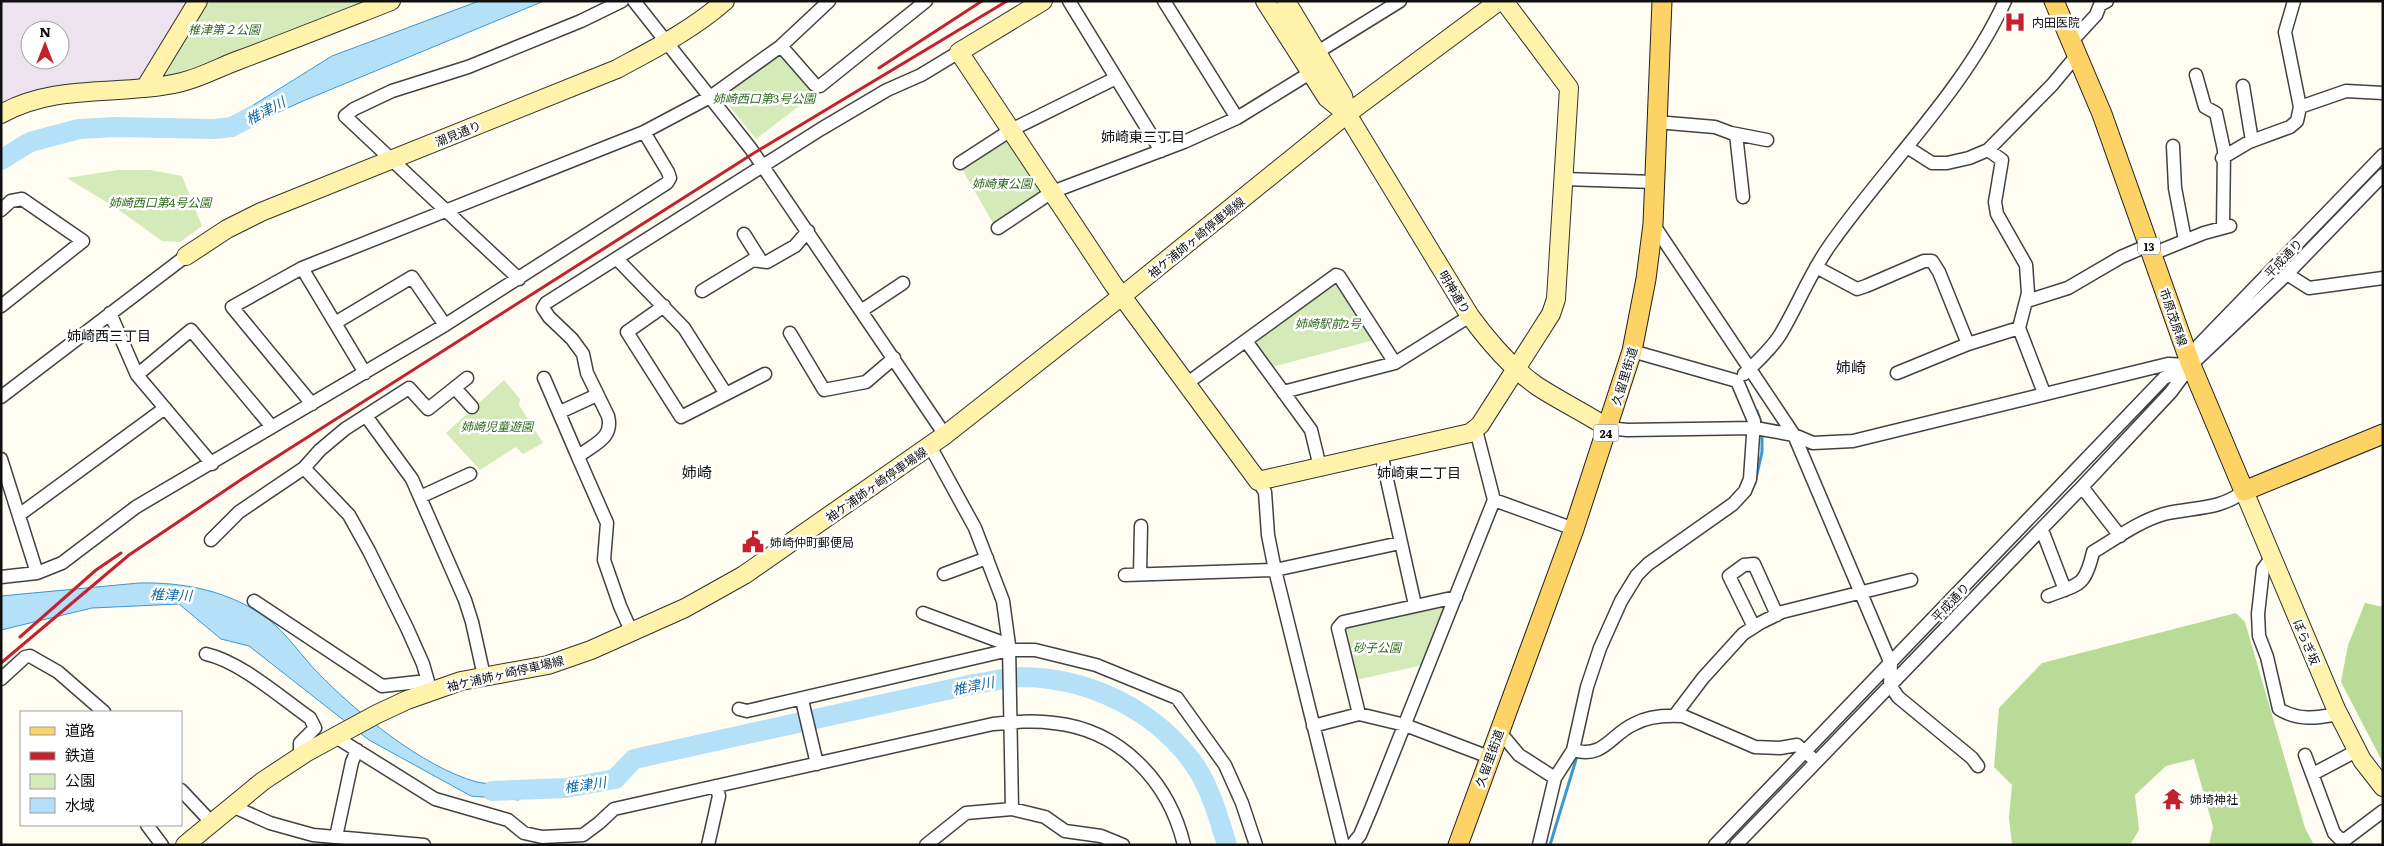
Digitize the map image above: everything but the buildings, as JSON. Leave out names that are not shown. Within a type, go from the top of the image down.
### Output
[{"type":"main road","name":"久留里街道","points":[[1458,845],[1574,529],[1632,351],[1653,224],[1662,1]]},
{"type":"main road","name":"市原茂原線","points":[[2054,1],[2102,114],[2151,249],[2190,365],[2244,491]]},
{"type":"main road","points":[[2244,491],[2383,434]]},
{"type":"street","points":[[145,88],[198,1]]},
{"type":"street","points":[[1,114],[12,108],[47,96],[82,91],[145,88],[183,82],[391,1]]},
{"type":"street","points":[[519,279],[345,116],[354,109],[392,91],[468,67],[581,21],[622,1]]},
{"type":"street","points":[[634,1],[749,146],[945,435]]},
{"type":"street","name":"潮見通り","points":[[186,256],[227,229],[260,212],[617,69],[668,42],[712,13],[725,1]]},
{"type":"street","points":[[312,404],[232,307],[302,268],[644,132],[710,97],[781,46],[829,1]]},
{"type":"street","points":[[781,46],[815,85],[820,86],[926,1]]},
{"type":"street","points":[[578,457],[597,444],[607,434],[609,429],[608,416],[587,373],[582,354],[572,339],[549,318],[543,308],[546,303],[886,90],[920,75],[1043,1]]},
{"type":"street","points":[[1069,1],[1161,151]]},
{"type":"street","points":[[1164,1],[1237,118]]},
{"type":"street","name":"明神通り","points":[[1265,1],[1326,98],[1347,114]]},
{"type":"street","name":"明神通り","points":[[1286,1],[1343,96],[1347,114],[1470,316],[1484,335],[1516,370],[1538,386],[1608,428]]},
{"type":"street","points":[[1316,52],[1400,1]]},
{"type":"street","name":"袖ケ浦姉ヶ崎停車場線","points":[[185,845],[263,781],[300,756],[429,686],[548,665],[632,633],[685,608],[744,575],[945,435],[1122,296],[1347,114],[1499,1]]},
{"type":"street","points":[[1258,481],[1470,433],[1476,430],[1555,307],[1569,88],[1504,1]]},
{"type":"street","points":[[1737,381],[1779,336],[1816,267],[1858,207],[1908,147],[1992,30],[2005,1]]},
{"type":"street","points":[[2222,158],[2252,141],[2290,127],[2298,121],[2300,107],[2285,32],[2294,1]]},
{"type":"street","points":[[1908,147],[1932,163],[1947,163],[1970,158],[1988,150],[2052,85],[2102,3]]},
{"type":"street","points":[[959,52],[1122,296],[1265,492],[1268,535],[1275,570],[1343,845]]},
{"type":"street","points":[[998,228],[1052,192],[1161,151],[1237,118],[1310,73]]},
{"type":"street","points":[[2027,301],[2068,288],[2121,256],[2227,227],[2222,158],[2224,150],[2216,113],[2205,107],[2196,74]]},
{"type":"street","points":[[960,163],[1011,130],[1116,78]]},
{"type":"street","points":[[2243,86],[2252,141]]},
{"type":"street","points":[[2300,107],[2346,91],[2383,94]]},
{"type":"street","points":[[1656,122],[1715,127],[1736,134],[1767,140]]},
{"type":"street","points":[[1,577],[37,573],[62,563],[136,507],[212,464],[445,325],[667,183],[670,178],[668,172],[644,132]]},
{"type":"street","points":[[1736,134],[1744,197]]},
{"type":"street","points":[[2173,146],[2175,188],[2185,240]]},
{"type":"street","points":[[1988,150],[2002,160],[1995,202],[1997,214],[2026,265],[2027,301],[2019,328],[2044,393]]},
{"type":"street","name":"平成通り","points":[[1736,845],[1890,684],[2042,530],[2171,392],[2190,365],[2199,345],[2383,155]]},
{"type":"street","name":"平成通り","points":[[1714,845],[2164,378],[2190,365],[2287,274],[2383,175]]},
{"type":"street","points":[[1564,178],[1654,182]]},
{"type":"street","points":[[1,210],[11,201],[22,199],[83,241],[1,306]]},
{"type":"street","points":[[1653,224],[1794,435],[1890,664],[1890,684],[1898,697],[1972,758],[1978,766]]},
{"type":"street","points":[[702,291],[753,260],[767,262],[795,246],[808,231]]},
{"type":"street","points":[[744,234],[761,261]]},
{"type":"street","points":[[1,397],[186,256]]},
{"type":"street","points":[[617,259],[684,328],[726,394]]},
{"type":"street","points":[[1816,267],[1857,288],[1866,286],[1924,260],[1932,261],[1939,272],[1968,344]]},
{"type":"street","points":[[302,268],[365,373]]},
{"type":"street","points":[[2287,274],[2309,288],[2383,278]]},
{"type":"street","points":[[1186,384],[1336,275],[1395,362]]},
{"type":"street","points":[[335,323],[412,277],[445,325]]},
{"type":"street","points":[[861,311],[903,283]]},
{"type":"street","points":[[664,306],[628,332],[681,417],[726,394],[761,380]]},
{"type":"street","points":[[110,313],[137,375],[212,464]]},
{"type":"street","points":[[1283,392],[1395,362],[1470,316]]},
{"type":"street","points":[[1897,373],[1968,344],[2019,328]]},
{"type":"street","points":[[137,375],[192,330],[272,427]]},
{"type":"street","points":[[790,333],[824,390],[866,382],[894,358]]},
{"type":"street","points":[[1246,341],[1311,430],[1320,466]]},
{"type":"street","points":[[1632,351],[1737,381]]},
{"type":"street","points":[[1608,428],[1627,430],[1755,428],[1794,435],[1813,443],[1853,441],[2168,364],[2190,365]]},
{"type":"street","points":[[211,540],[239,512],[304,468],[320,450],[346,429],[409,388],[428,409],[467,378]]},
{"type":"street","points":[[544,378],[607,523],[604,560],[620,606],[632,633]]},
{"type":"street","points":[[1540,845],[1555,778],[1573,750],[1587,687],[1600,648],[1620,601],[1648,564],[1718,516],[1744,491],[1750,479],[1755,428],[1737,381]]},
{"type":"street","points":[[455,388],[472,407]]},
{"type":"street","points":[[560,412],[597,394]]},
{"type":"street","points":[[19,515],[164,408]]},
{"type":"street","points":[[366,416],[412,479],[464,600],[472,622],[484,676]]},
{"type":"street","points":[[1352,845],[1360,835],[1494,500],[1476,430]]},
{"type":"street","points":[[930,446],[975,528],[1003,601],[1009,647],[1012,809]]},
{"type":"street","points":[[1381,453],[1415,606]]},
{"type":"street","points":[[1,459],[37,573]]},
{"type":"street","points":[[254,601],[382,686],[429,686],[423,664],[408,628],[349,515],[304,468]]},
{"type":"street","points":[[420,498],[470,474]]},
{"type":"street","points":[[2082,487],[2120,536]]},
{"type":"street","points":[[2048,596],[2078,585],[2085,579],[2093,552],[2120,536],[2164,514],[2233,500],[2244,491]]},
{"type":"street","name":"ぼらぎ坂","points":[[2244,491],[2339,714],[2358,750],[2383,787]]},
{"type":"street","points":[[1494,500],[1574,529]]},
{"type":"street","points":[[1140,574],[1141,526]]},
{"type":"street","points":[[2042,530],[2065,590]]},
{"type":"street","points":[[1125,575],[1275,570],[1400,543]]},
{"type":"street","points":[[944,574],[988,558]]},
{"type":"street","points":[[2272,558],[2263,569],[2258,614],[2258,636],[2267,657],[2279,708],[2291,716],[2315,719],[2339,714]]},
{"type":"street","points":[[1754,627],[1729,576],[1744,565],[1754,564],[1777,615]]},
{"type":"street","points":[[1675,715],[1710,670],[1743,634],[1754,627],[1777,615],[1911,580]]},
{"type":"street","points":[[1360,714],[1338,628],[1343,622],[1456,597]]},
{"type":"street","points":[[923,613],[1009,647],[1035,650],[1096,665],[1177,698],[1225,766],[1242,803],[1256,845]]},
{"type":"street","points":[[739,709],[747,712],[802,700],[1009,647]]},
{"type":"street","points":[[206,654],[218,657],[233,665],[310,718],[316,728],[300,743],[300,756]]},
{"type":"street","points":[[1,679],[25,656],[30,656],[58,672],[103,711]]},
{"type":"street","points":[[802,700],[817,764]]},
{"type":"street","points":[[1313,726],[1360,714],[1405,725],[1490,757]]},
{"type":"street","points":[[1573,750],[1582,753],[1596,751],[1636,722],[1675,715],[1683,716],[1754,747],[1780,748],[1797,745],[1817,762]]},
{"type":"street","points":[[334,736],[436,799],[508,820],[524,833],[542,836],[582,835],[600,823],[614,809],[993,724],[1046,722],[1071,726],[1093,733],[1126,752],[1158,785],[1171,805],[1184,845]]},
{"type":"street","points":[[1499,731],[1519,755],[1555,778]]},
{"type":"street","points":[[336,837],[352,762],[357,750]]},
{"type":"street","points":[[2313,774],[2358,750]]},
{"type":"street","points":[[2305,755],[2334,833],[2340,840],[2346,839],[2383,811]]},
{"type":"street","points":[[708,845],[719,796],[716,786]]},
{"type":"street","points":[[182,791],[212,823]]},
{"type":"street","points":[[232,806],[270,823],[313,835],[359,842],[424,845]]},
{"type":"street","points":[[930,844],[949,825],[966,813],[1012,809],[1045,816],[1065,831],[1101,836],[1123,845]]},
{"type":"street","points":[[148,826],[162,845]]},
{"type":"shaded area","points":[[1,1],[192,1],[142,77],[131,83],[71,84],[37,92],[1,105]]},
{"type":"green space","name":"椎津第２公園","points":[[210,1],[373,1],[166,78],[162,74]]},
{"type":"green space","name":"姉崎西口第3号公園","points":[[776,55],[781,56],[816,93],[756,139],[723,98],[723,94]]},
{"type":"green space","name":"姉崎東公園","points":[[1002,141],[1008,141],[1039,189],[1038,194],[994,225],[962,169]]},
{"type":"green space","name":"姉崎西口第4号公園","points":[[118,170],[150,170],[182,176],[202,226],[180,242],[162,241],[116,208],[67,178]]},
{"type":"green space","name":"姉崎駅前2号","points":[[1332,282],[1337,283],[1374,340],[1272,367],[1255,344],[1255,340]]},
{"type":"green space","name":"姉崎児童遊園","points":[[504,380],[520,399],[519,405],[543,443],[523,454],[516,447],[480,470],[446,433]]},
{"type":"green space","points":[[2365,603],[2383,607],[2383,763],[2341,682],[2348,645]]},
{"type":"green space","name":"砂子公園","points":[[1443,604],[1446,608],[1423,665],[1356,680],[1343,630],[1346,626]]},
{"type":"green space","points":[[2236,613],[2245,622],[2305,828],[2314,845],[2209,845],[2213,827],[2194,759],[2166,766],[2135,795],[2139,830],[2130,845],[2012,845],[2009,817],[2012,785],[1994,767],[1999,708],[2042,663]]},
{"type":"water","points":[[479,1],[544,1],[303,101],[221,138],[247,109],[332,56]]},
{"type":"water","points":[[139,583],[173,584],[207,590],[238,601],[253,609],[281,631],[333,688],[391,736],[412,751],[456,775],[482,783],[519,784],[519,800],[471,796],[369,740],[249,646],[221,639],[179,604],[92,608],[1,630],[1,596]]},
{"type":"waterway","name":"椎津川","points":[[1,160],[30,142],[79,129],[116,127],[214,129],[232,127],[254,115]]},
{"type":"waterway","points":[[1757,411],[1762,426]]},
{"type":"waterway","points":[[1755,483],[1762,452],[1762,432]]},
{"type":"waterway","name":"椎津川","points":[[492,791],[566,788],[615,779],[634,759],[974,684],[1020,677],[1071,683],[1095,690],[1141,713],[1162,729],[1196,767],[1214,805],[1227,845]]},
{"type":"waterway","points":[[1550,845],[1578,753]]},
{"type":"railway","points":[[879,68],[982,1]]},
{"type":"railway","points":[[1,663],[129,555],[245,477],[754,153],[1007,1]]},
{"type":"railway","points":[[20,637],[96,570],[121,553]]},
{"type":"place","name":"内田医院","points":[[2015,22]]},
{"type":"place","name":"姉崎仲町郵便局","points":[[753,542]]},
{"type":"place","name":"姉埼神社","points":[[2173,799]]},
{"type":"district","name":"姉崎東三丁目","points":[[1143,136]]},
{"type":"district","name":"姉崎西三丁目","points":[[109,335]]},
{"type":"district","name":"姉崎","points":[[1851,366]]},
{"type":"district","name":"姉崎","points":[[697,471]]},
{"type":"district","name":"姉崎東二丁目","points":[[1419,472]]}]
